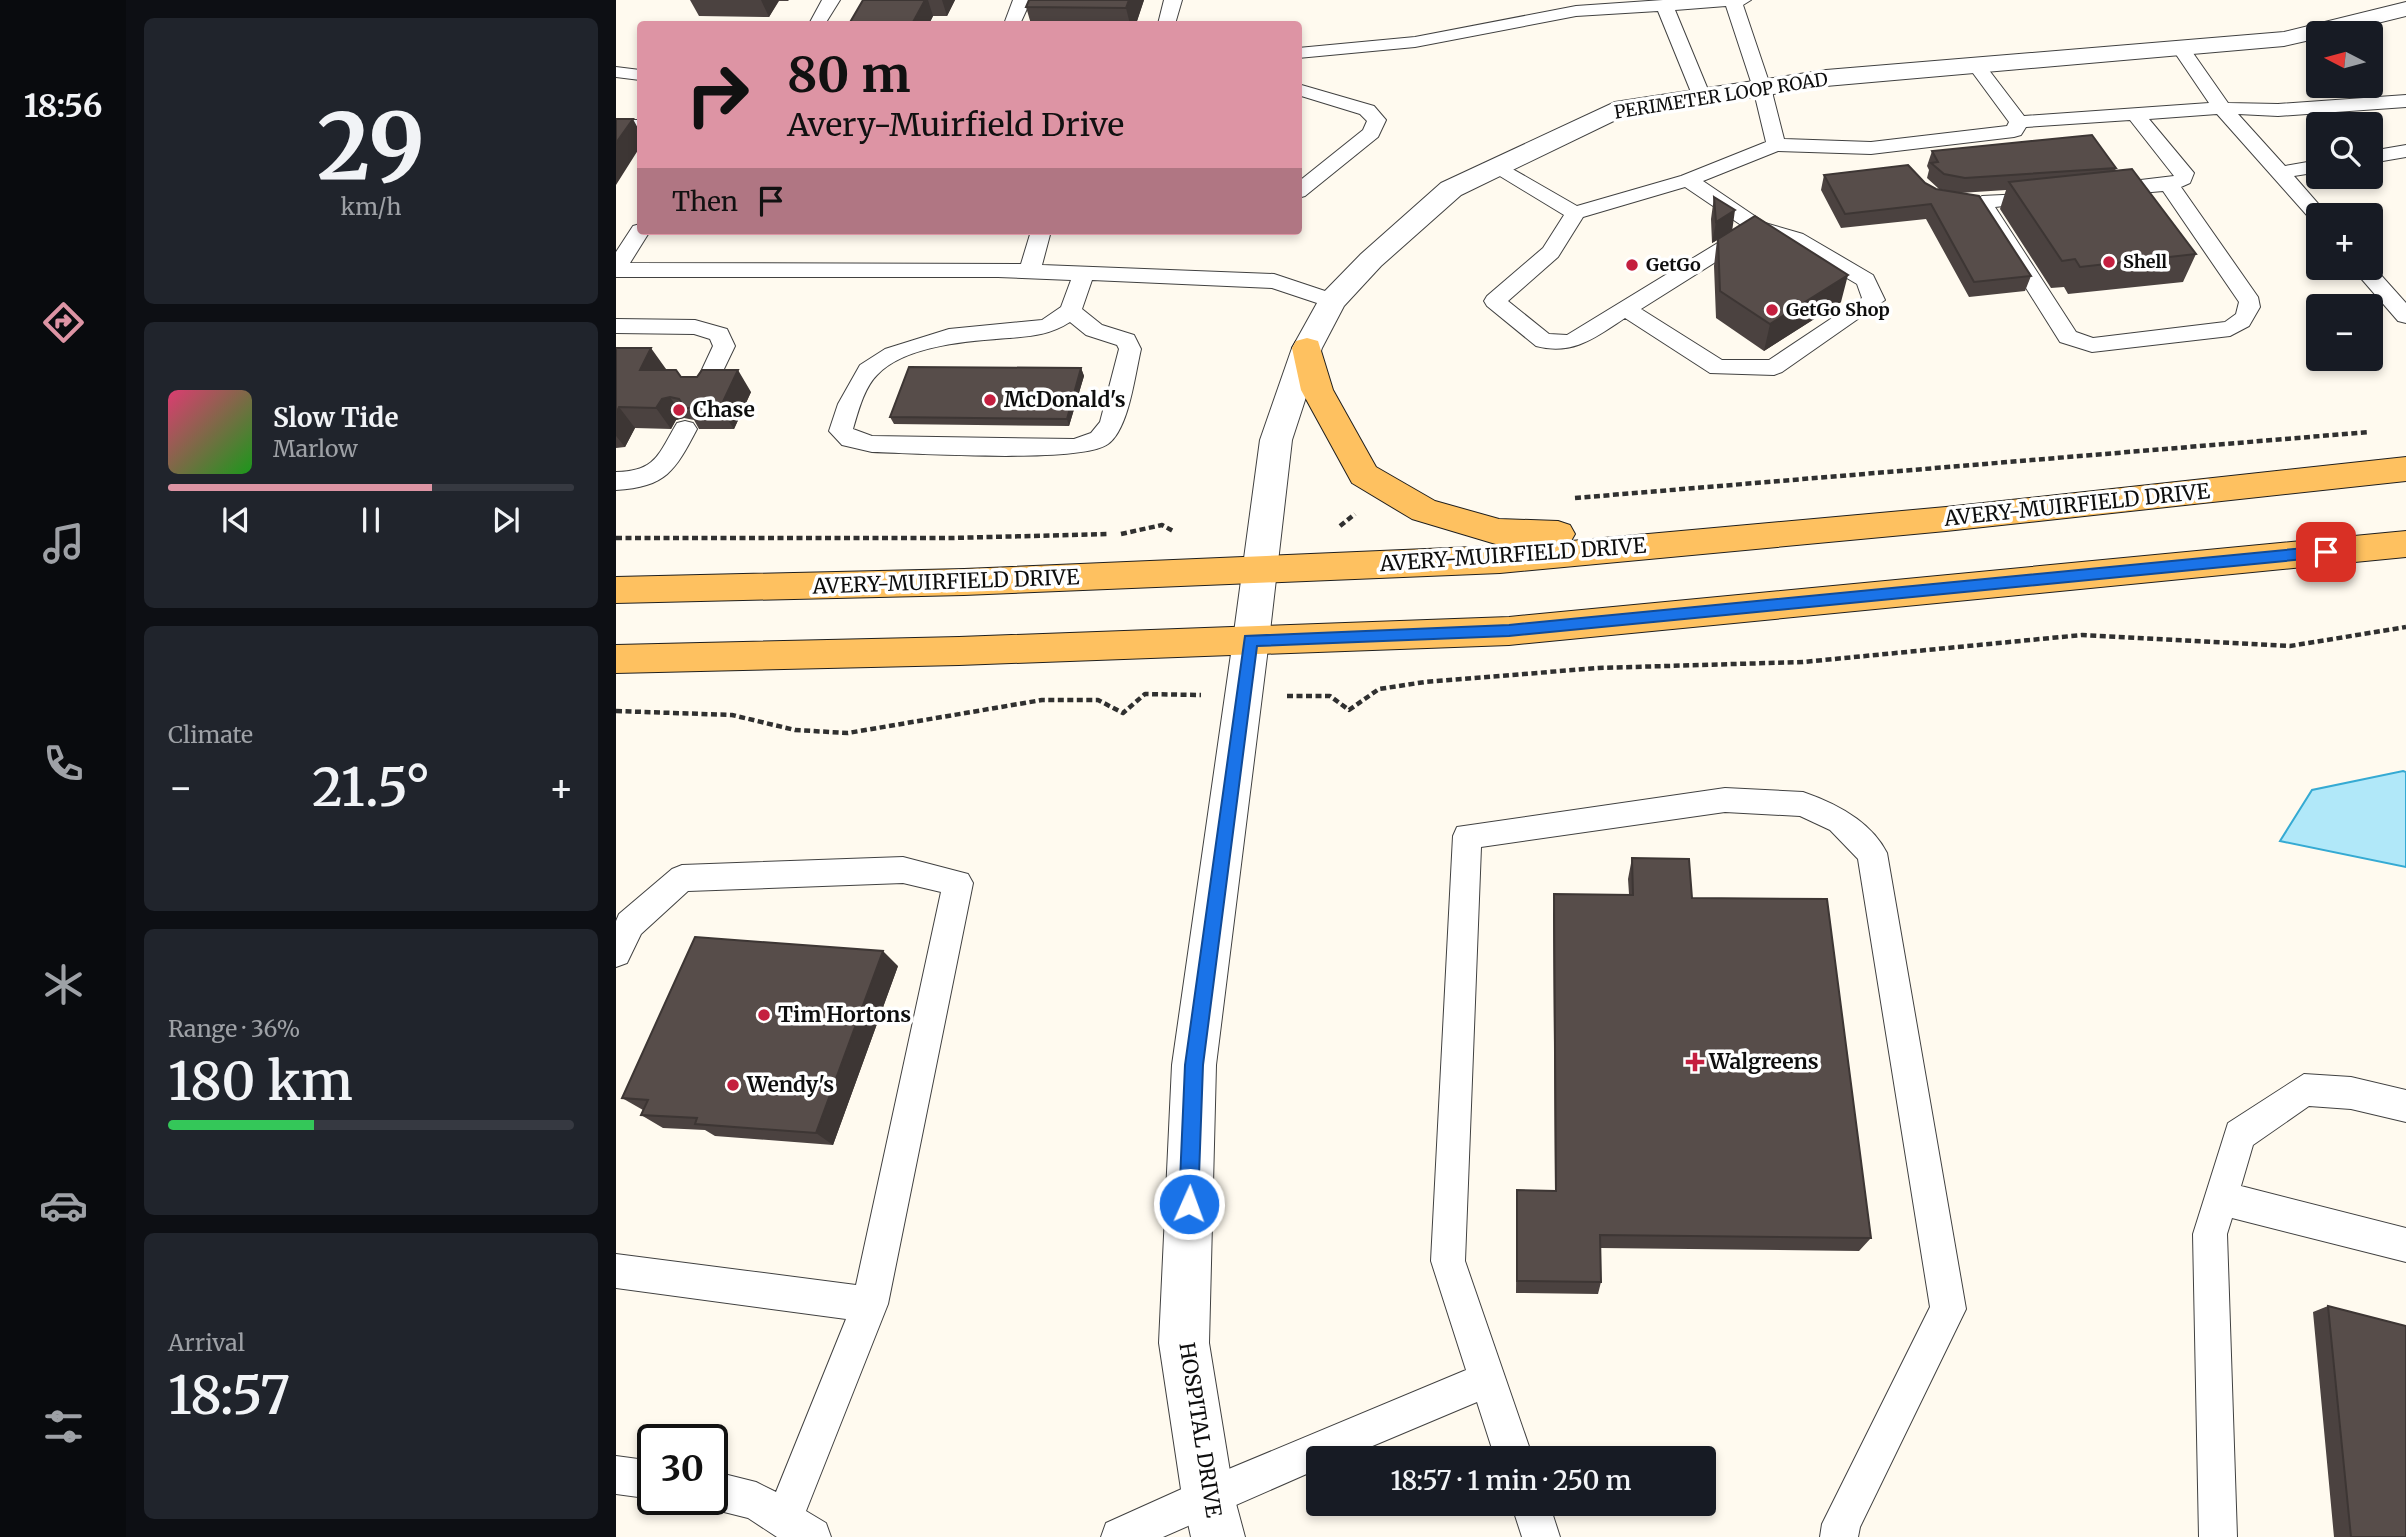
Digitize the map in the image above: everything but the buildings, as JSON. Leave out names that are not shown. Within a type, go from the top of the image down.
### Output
[{"type":"main road","points":[[1307,348],[1317,390],[1364,475],[1424,510],[1499,532],[1693,540]]},
{"type":"main road","name":"AVERY-MUIRFIELD DRIVE","points":[[616,590],[964,582],[1500,560],[1693,540],[1946,519],[2406,469]]},
{"type":"main road","points":[[616,659],[1509,631],[2406,544]]},
{"type":"street","name":"PERIMETER LOOP ROAD","points":[[1259,570],[1276,440],[1307,348],[1332,301],[1371,260],[1451,188],[1615,110],[1826,78],[2284,39],[2406,9]]},
{"type":"street","name":"HOSPITAL DRIVE","points":[[1213,1517],[1184,1343],[1194,1065],[1259,570]]},
{"type":"lane","points":[[819,21],[831,0]]},
{"type":"lane","points":[[1013,21],[1022,0]]},
{"type":"lane","points":[[1168,21],[1173,0]]},
{"type":"lane","points":[[1302,53],[1415,42],[1576,11],[1737,1],[1776,145]]},
{"type":"lane","points":[[1665,6],[1702,97]]},
{"type":"lane","points":[[2180,47],[2222,108],[2307,203]]},
{"type":"lane","points":[[1976,65],[2019,122]]},
{"type":"lane","points":[[616,72],[637,75]]},
{"type":"lane","points":[[616,83],[637,82]]},
{"type":"lane","points":[[1302,90],[1367,110],[1377,120],[1371,133],[1302,189]]},
{"type":"lane","points":[[2019,122],[2222,108],[2278,110],[2406,101]]},
{"type":"lane","points":[[2089,192],[2169,184],[2183,179],[2184,173],[2135,114]]},
{"type":"lane","points":[[1758,227],[1571,342],[1544,341],[1495,301],[1551,251],[1575,213],[1688,180],[1776,145],[1871,148],[2014,131],[2019,122]]},
{"type":"lane","points":[[616,126],[637,126]]},
{"type":"lane","points":[[1896,145],[1907,164]]},
{"type":"lane","points":[[2383,155],[2406,151]]},
{"type":"lane","points":[[1495,167],[1575,213]]},
{"type":"lane","points":[[2280,173],[2306,168]]},
{"type":"lane","points":[[1626,309],[1718,368],[1774,368],[1874,300],[1866,280],[1797,239],[1758,227],[1688,180]]},
{"type":"lane","points":[[1982,202],[2060,326],[2068,337],[2079,343],[2092,345],[2230,329],[2242,323],[2249,313],[2250,303],[2169,184]]},
{"type":"lane","points":[[1956,202],[2062,194]]},
{"type":"lane","points":[[616,227],[637,229]]},
{"type":"lane","points":[[616,270],[637,234]]},
{"type":"lane","points":[[1029,272],[1040,235]]},
{"type":"lane","points":[[616,270],[1029,272],[1275,281],[1332,301]]},
{"type":"lane","points":[[1070,311],[1094,330],[1126,340],[1130,349],[1111,425],[1098,439],[1075,447],[872,444],[850,439],[841,431],[849,404],[868,370],[893,354],[949,336],[1047,327],[1070,311],[1084,274]]},
{"type":"lane","points":[[2374,280],[2406,316]]},
{"type":"lane","points":[[616,326],[695,327],[719,334],[724,345],[703,391]]},
{"type":"lane","points":[[616,481],[649,479],[663,469],[684,429]]},
{"type":"lane","points":[[1510,1446],[1448,1261],[1467,836],[1725,800],[1803,804],[1840,821],[1872,853],[1948,1309],[1841,1524],[1839,1537]]},
{"type":"lane","points":[[616,953],[630,924],[682,878],[903,870],[958,883],[870,1304],[798,1528],[756,1501],[728,1494]]},
{"type":"lane","points":[[2218,1537],[2210,1234],[2240,1135],[2304,1090],[2351,1093],[2406,1106]]},
{"type":"lane","points":[[2221,1198],[2406,1245]]},
{"type":"lane","points":[[616,1271],[870,1304]]},
{"type":"lane","points":[[1120,1537],[1213,1517],[1488,1379]]},
{"type":"lane","points":[[616,1475],[637,1478]]},
{"type":"lane","points":[[1534,1516],[1541,1537]]},
{"type":"path","points":[[616,711],[732,715],[795,730],[848,733],[1042,700],[1098,700],[1123,713],[1144,694],[1330,696],[1349,710],[1379,690],[1390,688],[1598,668],[1803,662],[2081,635],[2290,646],[2406,627]]},
{"type":"water","points":[[2406,772],[2406,867],[2280,841],[2312,790]]},
{"type":"place","name":"Shell","points":[[2109,262]]},
{"type":"place","name":"GetGo","points":[[1632,265]]},
{"type":"place","name":"GetGo Shop","points":[[1772,310]]},
{"type":"place","name":"McDonald's","points":[[990,400]]},
{"type":"place","name":"Chase","points":[[679,410]]},
{"type":"place","name":"Tim Hortons","points":[[764,1015]]},
{"type":"place","name":"Walgreens","points":[[1695,1062]]},
{"type":"place","name":"Wendy's","points":[[733,1085]]},
{"type":"route","points":[[1189,1204],[1194,1065],[1251,640],[1509,631],[2326,552]]}]
